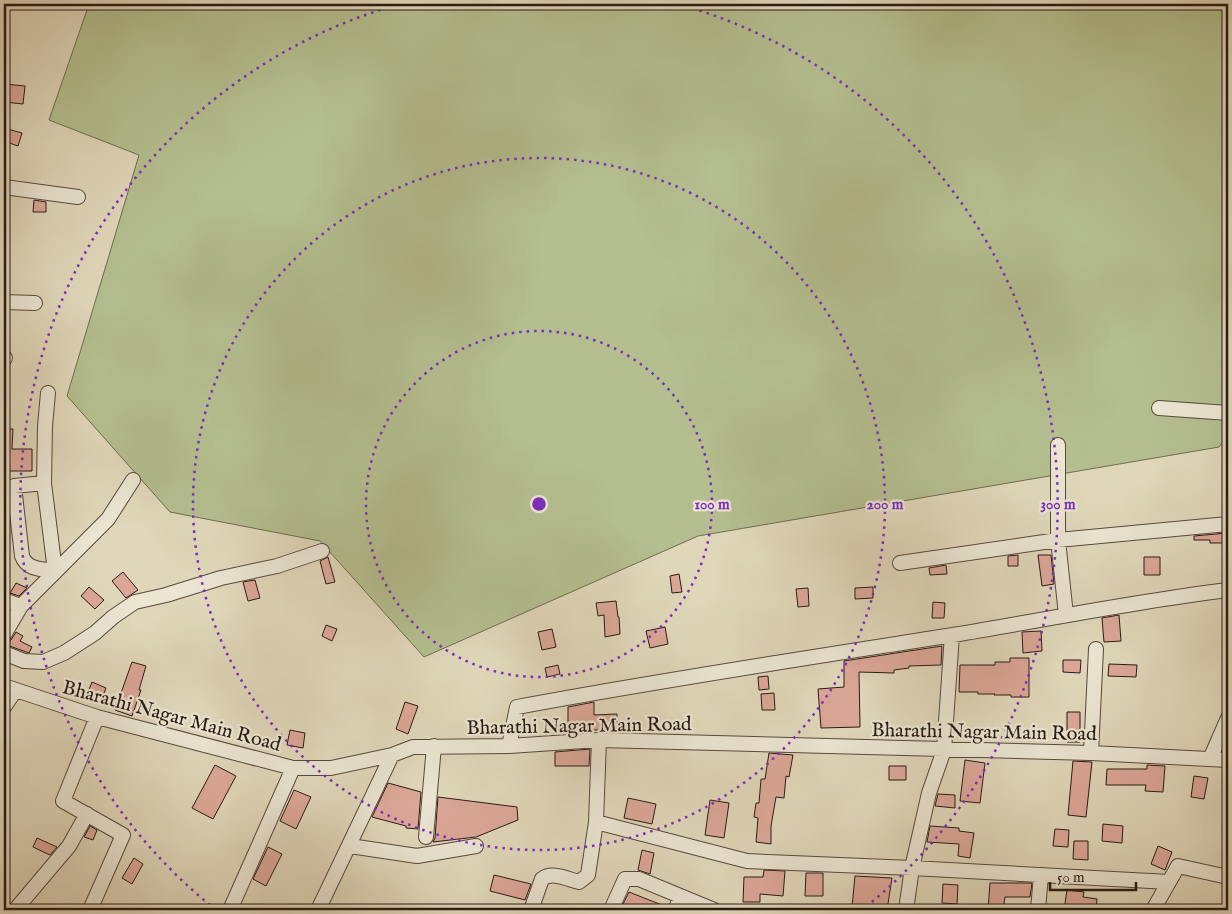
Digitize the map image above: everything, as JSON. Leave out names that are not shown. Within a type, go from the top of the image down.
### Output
[{"type":"street","points":[[4,187],[78,197]]},
{"type":"street","points":[[4,302],[35,303]]},
{"type":"street","points":[[48,393],[45,426],[44,483],[55,571]]},
{"type":"street","points":[[1158,408],[1228,413]]},
{"type":"street","points":[[1058,445],[1058,540],[1066,615]]},
{"type":"street","points":[[4,635],[21,606],[108,519],[133,480]]},
{"type":"street","points":[[44,483],[14,486],[22,556],[23,561],[33,568],[55,571]]},
{"type":"street","points":[[900,563],[1058,540],[1228,524]]},
{"type":"street","points":[[4,652],[24,661],[43,662],[64,653],[88,638],[135,602],[166,595],[221,578],[277,566],[322,551]]},
{"type":"street","points":[[509,746],[516,706],[676,678],[952,635],[1173,596],[1228,590]]},
{"type":"street","points":[[4,600],[21,606]]},
{"type":"street","points":[[906,910],[912,868],[929,793],[944,750],[952,635]]},
{"type":"street","points":[[1091,753],[1096,649]]},
{"type":"street","points":[[4,707],[9,688]]},
{"type":"street","name":"Bharathi Nagar Main Road","points":[[9,688],[97,717],[293,768],[331,768],[392,755],[414,747],[509,746],[599,740],[1091,753],[1228,760]]},
{"type":"street","points":[[90,910],[122,835],[63,801],[97,717]]},
{"type":"street","points":[[1210,759],[1228,718]]},
{"type":"street","points":[[531,910],[542,879],[546,875],[551,874],[579,882],[588,875],[596,822],[599,740]]},
{"type":"street","points":[[426,837],[434,746]]},
{"type":"street","points":[[318,910],[392,755]]},
{"type":"street","points":[[230,910],[293,768]]},
{"type":"street","points":[[15,910],[69,846],[87,814]]},
{"type":"street","points":[[596,822],[747,861],[1169,882]]},
{"type":"street","points":[[350,846],[417,856],[476,846]]},
{"type":"street","points":[[1153,910],[1178,866],[1228,877]]},
{"type":"street","points":[[1038,910],[1041,875]]},
{"type":"street","points":[[610,910],[625,879],[639,879],[714,910]]},
{"type":"street","points":[[675,910],[681,897]]},
{"type":"green space","points":[[89,4],[1228,4],[1228,436],[1219,447],[698,536],[424,657],[320,541],[170,512],[67,396],[139,155],[49,120]]},
{"type":"building","points":[[5,84],[25,86],[23,104],[4,102]]},
{"type":"building","points":[[4,128],[22,133],[18,146],[4,141]]},
{"type":"building","points":[[34,200],[46,202],[46,212],[33,212]]},
{"type":"building","points":[[4,429],[13,429],[12,449],[32,449],[32,471],[4,471]]},
{"type":"building","points":[[1227,533],[1227,543],[1210,543],[1210,540],[1194,540],[1194,536]]},
{"type":"building","points":[[1018,555],[1018,566],[1008,566],[1008,556]]},
{"type":"building","points":[[1038,555],[1051,555],[1054,584],[1042,586]]},
{"type":"building","points":[[328,557],[335,582],[326,584],[320,561]]},
{"type":"building","points":[[1144,557],[1160,557],[1160,575],[1144,575]]},
{"type":"building","points":[[946,565],[947,574],[930,575],[929,568]]},
{"type":"building","points":[[123,572],[138,590],[126,598],[112,581]]},
{"type":"building","points":[[679,574],[682,592],[672,593],[670,576]]},
{"type":"building","points":[[255,580],[260,598],[248,601],[243,582]]},
{"type":"building","points":[[16,583],[27,588],[19,596],[10,593]]},
{"type":"building","points":[[89,587],[104,600],[95,609],[81,596]]},
{"type":"building","points":[[873,587],[873,598],[855,599],[855,588]]},
{"type":"building","points":[[808,588],[809,606],[798,607],[796,589]]},
{"type":"building","points":[[616,601],[620,634],[605,637],[604,615],[598,616],[596,603]]},
{"type":"building","points":[[933,602],[945,603],[944,618],[932,618]]},
{"type":"building","points":[[1119,615],[1121,641],[1104,642],[1102,618]]},
{"type":"building","points":[[326,625],[337,629],[332,641],[322,636]]},
{"type":"building","points":[[665,627],[668,644],[650,648],[646,631]]},
{"type":"building","points":[[552,629],[556,647],[542,650],[538,632]]},
{"type":"building","points":[[1041,631],[1042,651],[1023,653],[1022,632]]},
{"type":"building","points":[[16,632],[23,636],[20,641],[32,647],[29,653],[4,644],[11,640]]},
{"type":"building","points":[[942,646],[941,665],[909,666],[909,668],[894,670],[894,673],[859,672],[860,727],[821,728],[818,689],[844,687],[844,661]]},
{"type":"building","points":[[1010,658],[1029,658],[1029,697],[959,692],[960,665],[995,665],[995,662],[1010,662]]},
{"type":"building","points":[[1063,660],[1081,660],[1080,673],[1063,672]]},
{"type":"building","points":[[132,662],[146,666],[139,690],[141,690],[132,716],[115,710]]},
{"type":"building","points":[[1109,664],[1137,665],[1136,677],[1108,676]]},
{"type":"building","points":[[558,665],[560,674],[547,677],[545,668]]},
{"type":"building","points":[[768,676],[769,689],[759,690],[758,677]]},
{"type":"building","points":[[92,682],[106,688],[100,703],[86,697]]},
{"type":"building","points":[[774,693],[775,710],[762,710],[761,694]]},
{"type":"building","points":[[405,702],[418,706],[408,734],[396,729]]},
{"type":"building","points":[[594,702],[594,715],[617,714],[617,730],[568,730],[568,707]]},
{"type":"building","points":[[1067,712],[1080,712],[1080,742],[1067,742]]},
{"type":"building","points":[[290,730],[305,733],[303,748],[287,745]]},
{"type":"building","points":[[590,749],[589,766],[555,766],[555,752]]},
{"type":"building","points":[[769,753],[793,755],[789,777],[786,776],[784,798],[776,797],[771,826],[771,844],[756,842],[758,818],[754,817],[756,803],[759,803],[761,779],[765,779]]},
{"type":"building","points":[[965,760],[985,763],[980,803],[960,801]]},
{"type":"building","points":[[1073,761],[1092,762],[1086,817],[1068,815]]},
{"type":"building","points":[[215,765],[236,776],[213,819],[192,808]]},
{"type":"building","points":[[1147,765],[1165,766],[1163,792],[1145,791],[1146,785],[1106,785],[1107,769],[1147,769]]},
{"type":"building","points":[[889,766],[906,766],[906,780],[889,780]]},
{"type":"building","points":[[1194,776],[1208,778],[1204,799],[1191,797]]},
{"type":"building","points":[[388,783],[421,792],[418,829],[406,828],[406,826],[372,817]]},
{"type":"building","points":[[294,790],[311,797],[296,829],[280,821]]},
{"type":"building","points":[[938,794],[955,795],[955,808],[935,806]]},
{"type":"building","points":[[438,797],[517,807],[518,820],[476,837],[433,842],[435,838]]},
{"type":"building","points":[[628,798],[656,804],[652,824],[624,818]]},
{"type":"building","points":[[710,800],[729,803],[724,838],[705,835]]},
{"type":"building","points":[[1103,824],[1123,826],[1122,843],[1102,841]]},
{"type":"building","points":[[90,826],[97,830],[93,840],[84,837]]},
{"type":"building","points":[[930,826],[959,828],[959,831],[974,833],[970,858],[958,856],[959,844],[927,842]]},
{"type":"building","points":[[1055,829],[1069,830],[1068,847],[1053,846]]},
{"type":"building","points":[[37,838],[57,847],[50,855],[33,847]]},
{"type":"building","points":[[1074,841],[1088,841],[1088,860],[1073,859]]},
{"type":"building","points":[[1158,846],[1172,852],[1165,870],[1151,864]]},
{"type":"building","points":[[268,847],[282,854],[266,886],[253,879]]},
{"type":"building","points":[[642,850],[654,853],[650,874],[638,870]]},
{"type":"building","points":[[134,858],[143,864],[132,884],[122,878]]},
{"type":"building","points":[[764,870],[785,871],[783,896],[760,894],[760,902],[743,902],[744,877],[763,877]]},
{"type":"building","points":[[806,873],[823,873],[823,896],[805,896]]},
{"type":"building","points":[[494,875],[531,884],[525,900],[490,891]]},
{"type":"building","points":[[855,876],[892,878],[887,910],[852,907]]},
{"type":"building","points":[[990,883],[1032,883],[1030,897],[1005,897],[1003,910],[988,910]]},
{"type":"building","points":[[943,884],[958,885],[957,904],[942,903]]},
{"type":"building","points":[[1067,890],[1084,892],[1083,897],[1097,899],[1096,910],[1064,910]]},
{"type":"building","points":[[629,892],[667,907],[666,910],[620,910]]}]
